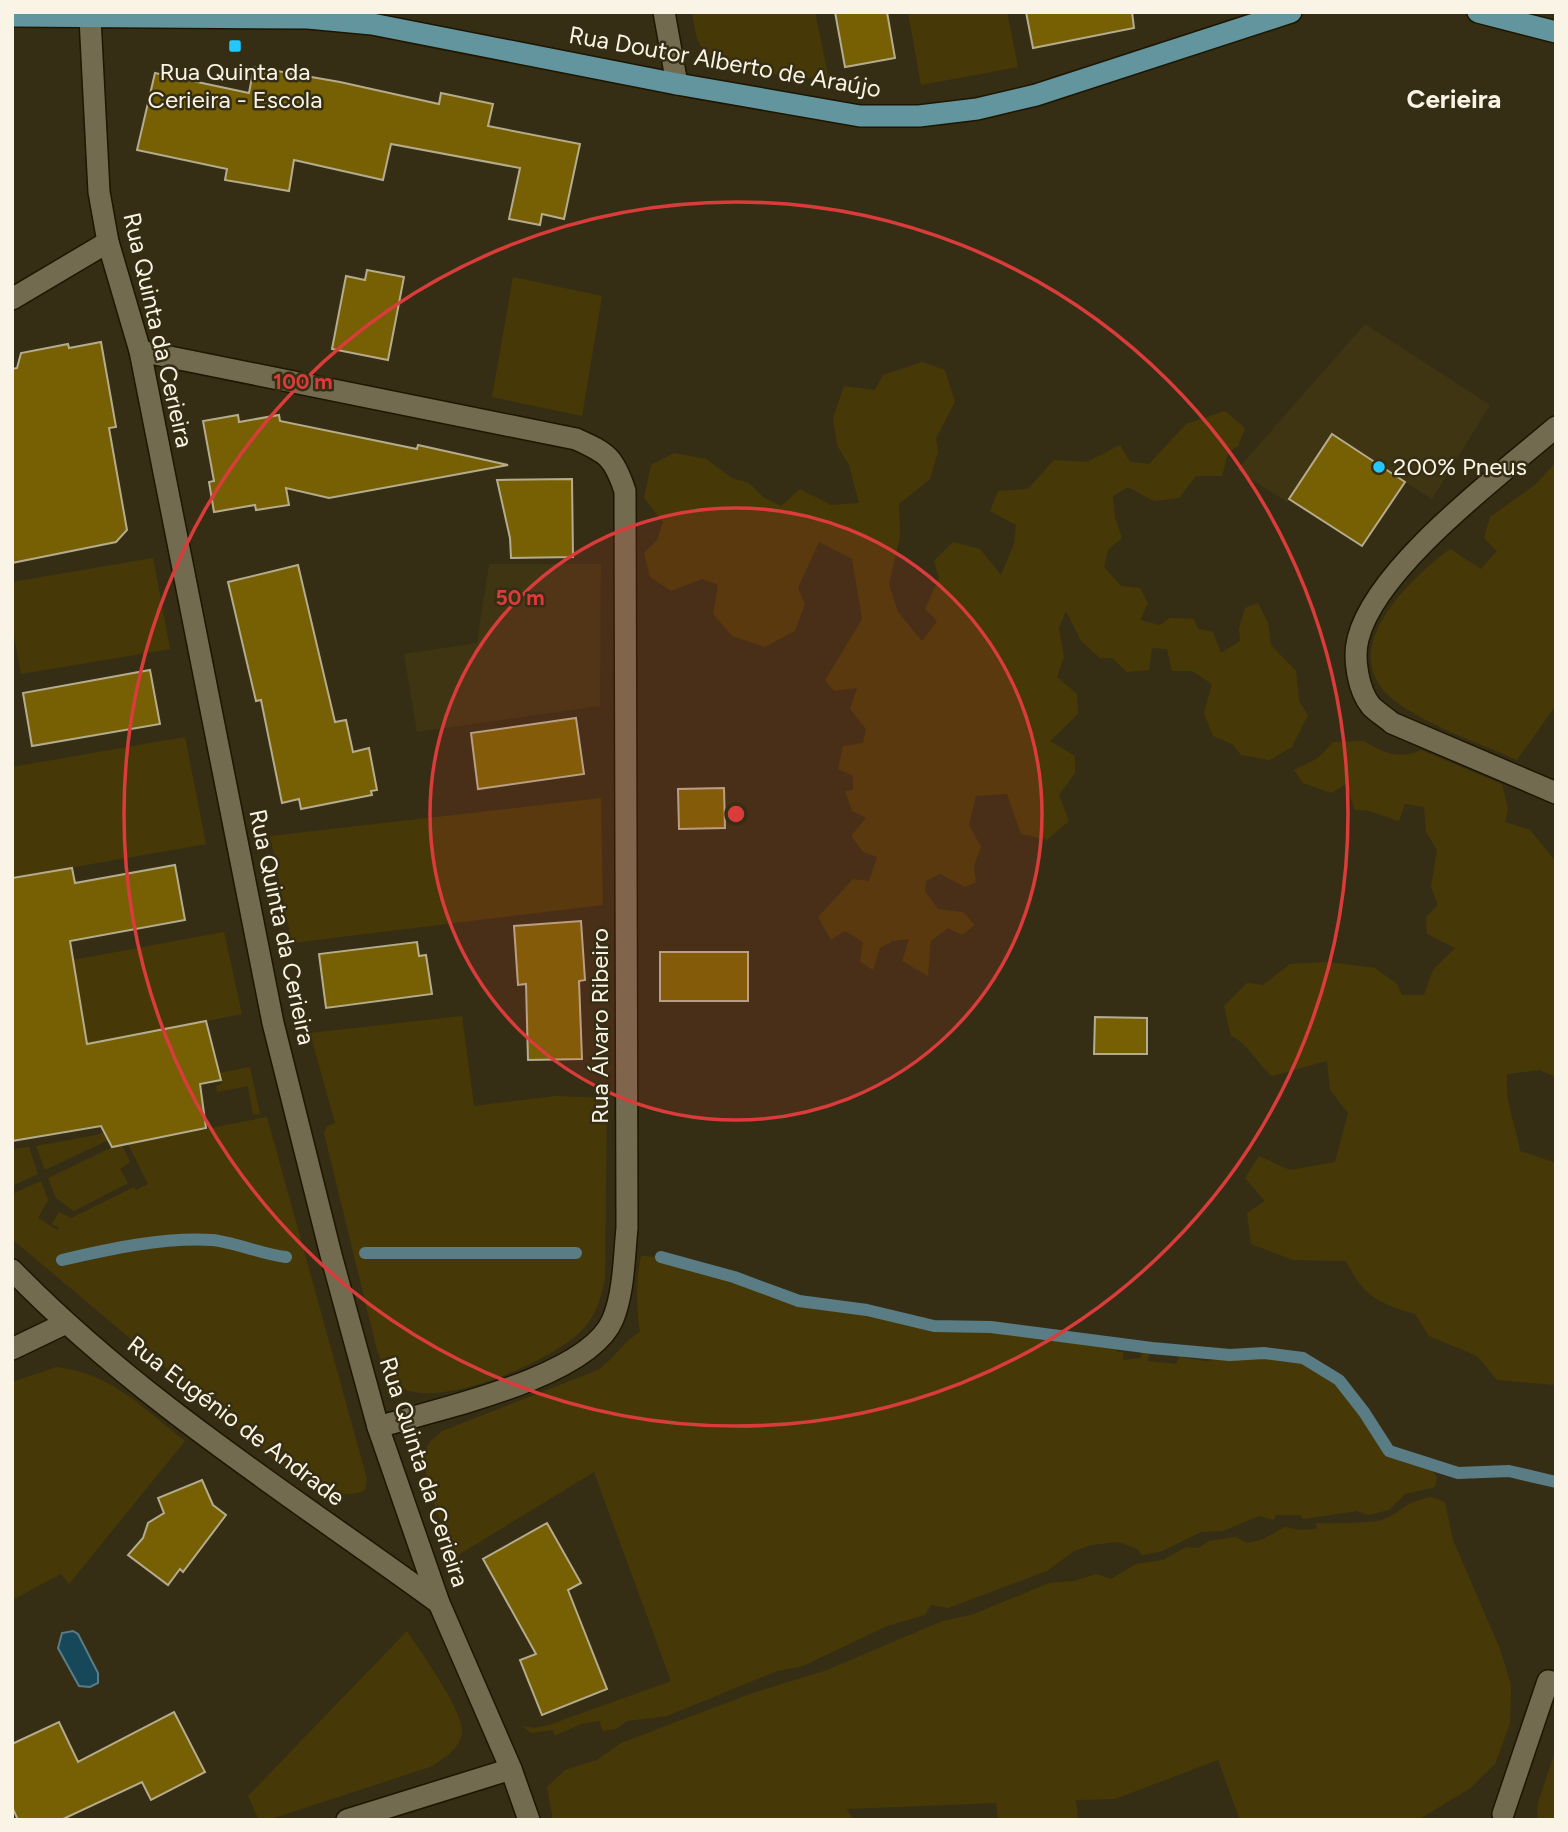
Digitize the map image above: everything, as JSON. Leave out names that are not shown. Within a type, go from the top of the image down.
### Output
[{"type":"main road","name":"Rua Doutor Alberto de Araújo","points":[[12,16],[308,18],[372,24],[677,84],[860,116],[919,116],[977,109],[1036,95],[1291,12]]},
{"type":"main road","points":[[1478,12],[1556,32]]},
{"type":"street","points":[[664,12],[677,84]]},
{"type":"street","name":"Rua Quinta da Cerieira","points":[[90,18],[99,192],[108,242],[140,351],[273,1023],[378,1427],[439,1603],[511,1769],[529,1820]]},
{"type":"street","points":[[12,299],[108,242]]},
{"type":"street","name":"Rua Álvaro Ribeiro","points":[[140,351],[576,439],[606,453],[618,468],[625,491],[627,1228],[613,1320],[590,1350],[544,1375],[378,1427]]},
{"type":"street","points":[[1556,427],[1467,503],[1386,585],[1357,639],[1356,661],[1370,705],[1392,723],[1556,793]]},
{"type":"street","name":"Rua Eugénio de Andrade","points":[[12,1270],[64,1324],[246,1467],[439,1603]]},
{"type":"street","points":[[12,1349],[64,1324]]},
{"type":"street","points":[[1499,1818],[1548,1681],[1556,1683]]},
{"type":"street","points":[[347,1820],[511,1769]]},
{"type":"shaded area","points":[[692,12],[815,12],[829,80],[744,68],[713,57],[698,41]]},
{"type":"shaded area","points":[[908,12],[1007,12],[1018,67],[921,85]]},
{"type":"shaded area","points":[[513,277],[602,296],[582,416],[492,397]]},
{"type":"shaded area","points":[[1365,324],[1490,405],[1432,499],[1405,482],[1362,546],[1290,499],[1287,502],[1237,470]]},
{"type":"shaded area","points":[[922,362],[945,370],[955,402],[936,438],[938,452],[930,479],[899,504],[900,537],[889,584],[898,612],[922,641],[937,621],[925,609],[939,578],[934,561],[953,542],[980,549],[1001,575],[1014,544],[1016,525],[990,511],[998,491],[1028,489],[1054,460],[1087,462],[1120,445],[1130,462],[1149,464],[1186,424],[1225,411],[1245,428],[1238,446],[1228,453],[1222,476],[1196,476],[1179,498],[1154,501],[1128,487],[1113,496],[1115,518],[1122,538],[1108,550],[1104,567],[1121,586],[1140,588],[1148,603],[1140,620],[1160,625],[1170,618],[1194,619],[1198,629],[1213,632],[1221,653],[1240,641],[1239,628],[1245,608],[1258,603],[1268,623],[1271,645],[1296,671],[1299,701],[1308,715],[1292,747],[1270,760],[1241,755],[1232,744],[1213,736],[1204,713],[1212,684],[1192,671],[1172,671],[1167,649],[1152,648],[1149,670],[1127,672],[1112,658],[1100,658],[1081,641],[1066,611],[1059,628],[1064,657],[1057,677],[1077,694],[1078,714],[1050,741],[1075,756],[1075,773],[1059,795],[1069,821],[1047,840],[1021,834],[1007,794],[976,796],[969,825],[981,847],[974,866],[976,882],[965,887],[940,874],[926,881],[925,891],[938,909],[963,912],[975,925],[962,935],[948,928],[931,941],[928,976],[902,961],[909,939],[893,941],[880,948],[873,970],[860,962],[863,942],[845,931],[831,940],[818,917],[853,879],[869,881],[877,857],[863,852],[851,836],[866,818],[852,811],[845,791],[853,790],[853,776],[838,769],[843,746],[863,743],[866,729],[850,709],[857,688],[834,691],[825,680],[862,619],[852,559],[819,542],[798,588],[805,604],[795,631],[765,647],[732,636],[713,614],[718,585],[702,579],[671,591],[650,577],[644,553],[657,540],[663,522],[644,498],[651,465],[674,453],[706,459],[732,478],[749,483],[763,497],[781,506],[800,489],[831,505],[859,503],[849,465],[837,445],[833,418],[844,386],[875,390],[883,375]]},
{"type":"shaded area","points":[[1556,462],[1556,705],[1517,760],[1438,726],[1395,701],[1377,682],[1371,661],[1374,639],[1398,597],[1450,549],[1481,569],[1497,551],[1484,538],[1490,517],[1535,485]]},
{"type":"shaded area","points":[[153,558],[170,649],[21,674],[12,625],[12,582]]},
{"type":"shaded area","points":[[489,564],[601,564],[600,706],[417,732],[404,654],[477,643]]},
{"type":"shaded area","points":[[185,737],[206,844],[12,878],[12,767]]},
{"type":"shaded area","points":[[1364,741],[1392,754],[1421,750],[1502,784],[1508,809],[1505,822],[1530,830],[1556,862],[1556,1077],[1539,1070],[1507,1074],[1507,1085],[1520,1151],[1556,1163],[1556,1385],[1497,1380],[1477,1356],[1429,1336],[1415,1314],[1373,1297],[1359,1283],[1346,1261],[1293,1260],[1251,1244],[1247,1213],[1265,1201],[1245,1178],[1259,1156],[1290,1170],[1335,1162],[1348,1113],[1330,1090],[1327,1061],[1272,1076],[1243,1044],[1231,1036],[1224,1006],[1247,983],[1263,985],[1290,964],[1327,962],[1375,968],[1397,984],[1402,995],[1424,995],[1433,970],[1455,948],[1427,934],[1426,917],[1438,905],[1431,887],[1437,850],[1426,832],[1424,807],[1405,804],[1399,821],[1366,810],[1355,810],[1346,784],[1331,793],[1303,783],[1294,770],[1318,758],[1333,742]]},
{"type":"shaded area","points":[[601,798],[603,905],[292,943],[270,836]]},
{"type":"shaded area","points":[[224,932],[242,1014],[87,1045],[73,960]]},
{"type":"shaded area","points":[[462,1016],[474,1106],[555,1096],[607,1098],[605,1276],[600,1300],[593,1315],[584,1328],[563,1346],[518,1370],[492,1380],[465,1388],[417,1393],[399,1387],[391,1380],[377,1350],[324,1133],[327,1126],[335,1123],[310,1033]]},
{"type":"shaded area","points":[[250,1067],[260,1114],[253,1115],[248,1086],[217,1092],[216,1086],[221,1084],[219,1073]]},
{"type":"shaded area","points":[[267,1117],[367,1479],[365,1490],[354,1494],[343,1494],[319,1486],[276,1461],[12,1239],[12,1194],[41,1181],[48,1200],[38,1218],[57,1230],[59,1228],[52,1224],[59,1212],[71,1218],[134,1187],[136,1190],[148,1184],[128,1144]]},
{"type":"shaded area","points":[[114,1128],[117,1136],[45,1170],[36,1146],[97,1135]]},
{"type":"shaded area","points":[[121,1143],[130,1162],[120,1169],[128,1183],[74,1211],[56,1198],[48,1178]]},
{"type":"shaded area","points":[[29,1147],[38,1174],[12,1186],[12,1149]]},
{"type":"shaded area","points":[[641,1256],[661,1257],[734,1277],[799,1301],[867,1310],[934,1326],[991,1327],[1120,1345],[1116,1347],[1117,1352],[1123,1352],[1123,1360],[1141,1358],[1142,1350],[1149,1353],[1148,1361],[1176,1364],[1179,1357],[1206,1361],[1264,1353],[1303,1358],[1339,1380],[1389,1451],[1429,1466],[1437,1477],[1435,1487],[1405,1494],[1389,1510],[1368,1515],[1357,1511],[1303,1519],[1300,1515],[1276,1515],[1274,1520],[1259,1516],[1223,1531],[1201,1532],[1162,1551],[1142,1555],[1137,1549],[1118,1542],[1091,1545],[1074,1551],[1047,1571],[948,1608],[931,1605],[925,1615],[887,1626],[803,1666],[777,1671],[667,1716],[627,1721],[616,1729],[603,1731],[599,1721],[582,1724],[555,1735],[553,1730],[531,1733],[522,1726],[534,1728],[549,1725],[671,1681],[594,1472],[455,1557],[439,1518],[425,1471],[427,1447],[442,1431],[598,1370],[604,1365],[640,1332],[637,1294]]},
{"type":"shaded area","points":[[56,1367],[94,1377],[110,1385],[140,1404],[185,1441],[69,1584],[61,1574],[12,1600],[12,1382]]},
{"type":"shaded area","points":[[1431,1497],[1445,1502],[1453,1540],[1500,1649],[1511,1685],[1510,1723],[1495,1764],[1469,1789],[1418,1820],[1240,1820],[1218,1760],[1115,1799],[1076,1800],[1078,1820],[998,1820],[996,1803],[846,1809],[854,1820],[553,1820],[547,1787],[565,1770],[597,1760],[621,1743],[750,1694],[827,1670],[940,1622],[974,1614],[1049,1583],[1074,1581],[1096,1574],[1111,1579],[1136,1564],[1163,1560],[1186,1547],[1198,1548],[1209,1541],[1236,1537],[1247,1543],[1263,1539],[1285,1527],[1298,1530],[1317,1529],[1316,1523],[1378,1521],[1415,1501]]},
{"type":"shaded area","points":[[407,1631],[456,1710],[462,1732],[455,1748],[430,1767],[268,1820],[259,1820],[248,1796]]},
{"type":"shaded area","points":[[1556,1749],[1556,1820],[1537,1820],[1538,1803]]},
{"type":"water","points":[[73,1631],[78,1634],[98,1673],[98,1683],[90,1687],[79,1686],[58,1648],[62,1633]]},
{"type":"building","points":[[835,12],[887,12],[895,58],[845,67]]},
{"type":"building","points":[[1026,12],[1132,12],[1134,28],[1033,48]]},
{"type":"building","points":[[254,67],[340,82],[439,104],[441,93],[493,104],[488,126],[580,144],[564,219],[542,214],[540,225],[509,219],[520,168],[391,144],[383,180],[294,160],[289,191],[225,180],[227,169],[137,150],[155,73],[249,93]]},
{"type":"building","points":[[367,270],[404,277],[388,360],[332,349],[346,276],[365,280]]},
{"type":"building","points":[[101,342],[116,427],[109,428],[127,530],[116,542],[12,563],[12,369],[17,368],[21,353],[68,344],[69,348]]},
{"type":"building","points":[[238,415],[239,422],[279,415],[280,421],[417,449],[418,445],[508,465],[329,498],[286,488],[289,505],[256,510],[255,505],[214,512],[209,482],[214,481],[203,421]]},
{"type":"building","points":[[1332,434],[1405,482],[1362,546],[1289,499]]},
{"type":"building","points":[[572,479],[573,557],[511,558],[510,538],[497,480]]},
{"type":"building","points":[[298,565],[335,722],[346,720],[353,752],[369,748],[377,790],[371,791],[372,795],[301,809],[299,799],[282,803],[261,700],[256,701],[228,582]]},
{"type":"building","points":[[150,670],[160,724],[32,746],[23,693]]},
{"type":"building","points":[[576,718],[584,774],[478,789],[471,733]]},
{"type":"building","points":[[724,788],[725,828],[679,829],[678,789]]},
{"type":"building","points":[[175,865],[185,920],[70,941],[87,1044],[206,1021],[221,1080],[200,1084],[206,1128],[112,1147],[101,1126],[12,1141],[12,878],[72,868],[75,883]]},
{"type":"building","points":[[581,921],[585,980],[579,981],[582,1059],[528,1060],[526,984],[518,985],[514,926]]},
{"type":"building","points":[[417,942],[419,956],[426,955],[432,994],[326,1008],[319,954]]},
{"type":"building","points":[[660,952],[748,952],[748,1001],[660,1001]]},
{"type":"building","points":[[1095,1017],[1147,1018],[1147,1054],[1094,1054]]},
{"type":"building","points":[[202,1480],[213,1505],[226,1515],[183,1572],[180,1569],[168,1585],[128,1555],[143,1538],[148,1523],[164,1513],[158,1498]]},
{"type":"building","points":[[547,1523],[581,1583],[568,1590],[607,1689],[542,1715],[520,1660],[536,1654],[483,1559]]},
{"type":"building","points":[[174,1712],[205,1772],[151,1800],[142,1782],[61,1820],[18,1820],[12,1807],[12,1744],[59,1722],[78,1762]]},
{"type":"waterway","points":[[62,1260],[174,1240],[220,1241],[286,1257]]},
{"type":"waterway","points":[[365,1253],[576,1253]]},
{"type":"waterway","points":[[661,1257],[734,1277],[799,1301],[867,1310],[934,1326],[991,1327],[1152,1348],[1230,1355],[1264,1353],[1303,1358],[1339,1380],[1389,1451],[1458,1473],[1509,1471],[1556,1482]]},
{"type":"place","name":"Rua Quinta da Cerieira - Escola","points":[[235,46]]},
{"type":"place","name":"200% Pneus","points":[[1379,467]]},
{"type":"district","name":"Cerieira","points":[[1454,99]]}]
